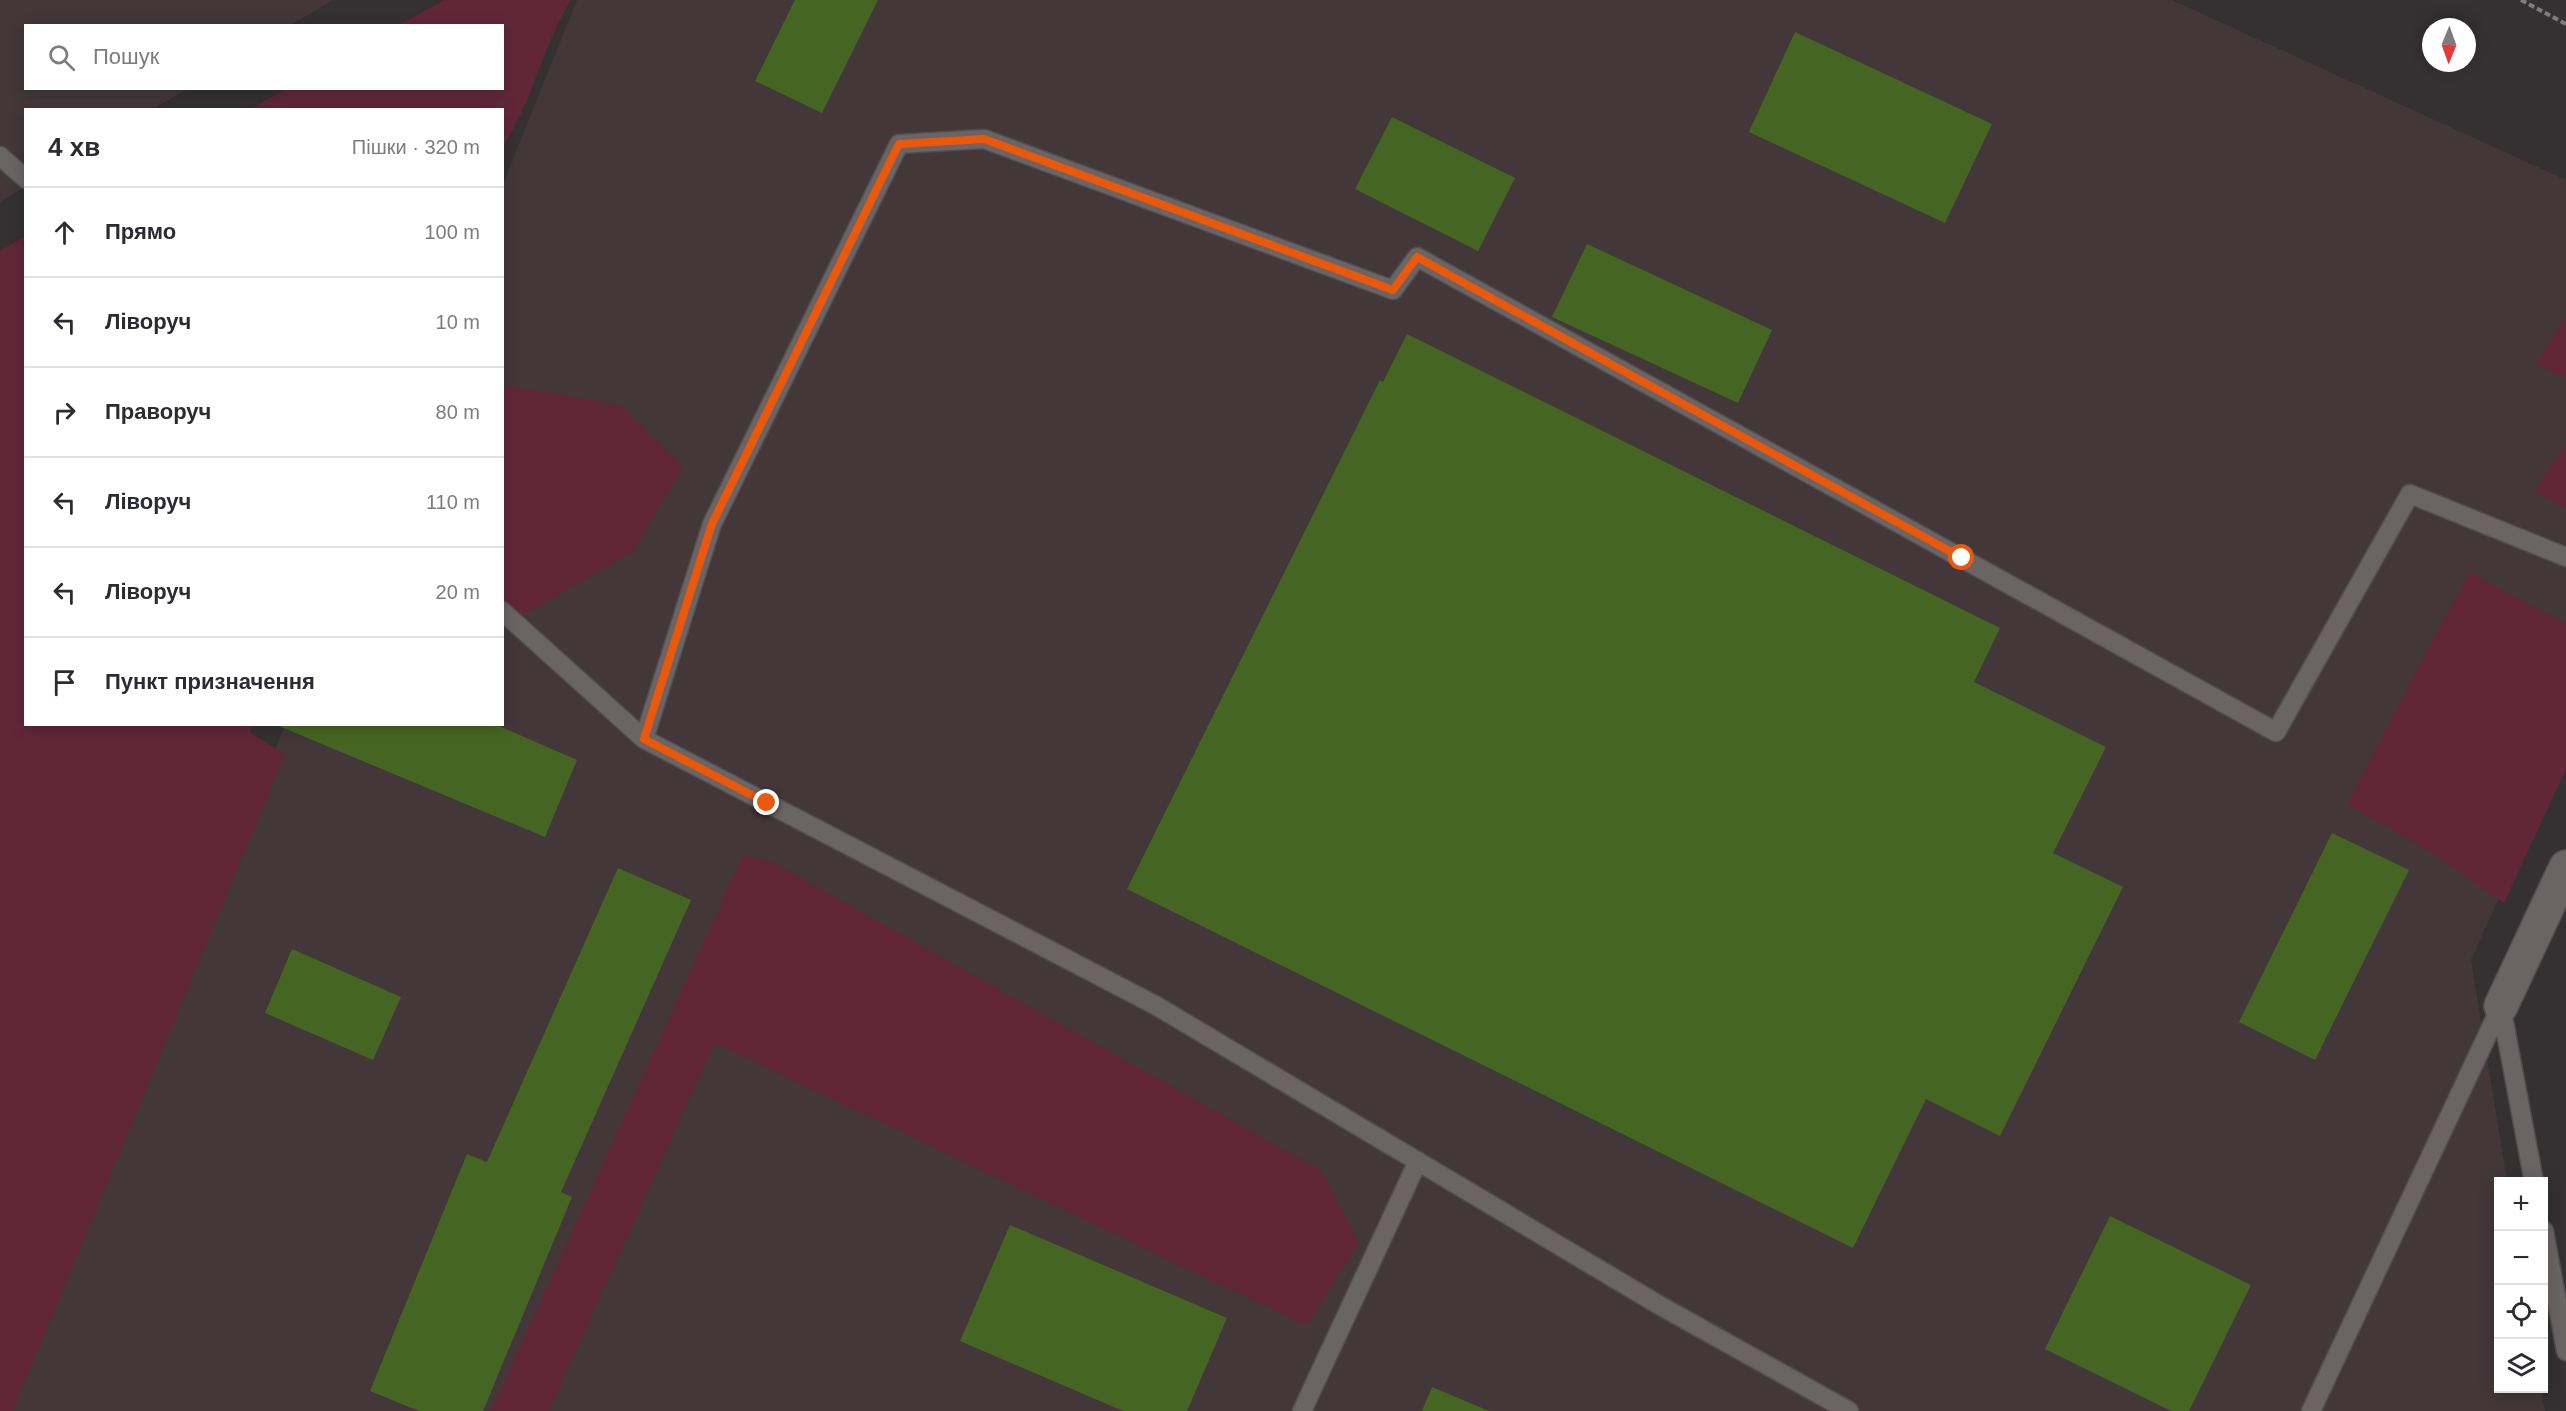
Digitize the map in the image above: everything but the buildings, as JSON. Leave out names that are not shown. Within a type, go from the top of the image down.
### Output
[{"type":"street","points":[[2501,1006],[2566,867]]},
{"type":"lane","points":[[644,739],[712,524],[899,144],[984,139],[1393,290],[1417,257],[2276,732],[2410,494],[2566,557]]},
{"type":"lane","points":[[0,156],[24,177]]},
{"type":"lane","points":[[504,613],[644,739],[1155,1005],[1659,1305],[1849,1411]]},
{"type":"lane","points":[[2501,1006],[2533,1177]]},
{"type":"lane","points":[[2311,1411],[2501,1006]]},
{"type":"lane","points":[[1302,1411],[1418,1161]]},
{"type":"lane","points":[[2548,1253],[2566,1351]]},
{"type":"path","points":[[2521,0],[2566,24]]},
{"type":"shaded area","points":[[0,0],[333,0],[293,24],[24,24],[24,90],[185,90],[155,108],[24,108],[24,188],[0,202]]},
{"type":"shaded area","points":[[444,0],[571,0],[552,36],[522,111],[504,144],[504,108],[252,108],[285,90],[504,90],[504,24],[401,24]]},
{"type":"shaded area","points":[[577,0],[2172,0],[2566,180],[2566,749],[2471,960],[2506,1177],[2494,1177],[2494,1393],[2542,1393],[2545,1411],[9,1411],[285,726],[504,726],[504,182]]},
{"type":"shaded area","points":[[24,237],[24,726],[252,726],[250,732],[285,755],[13,1411],[0,1411],[0,251]]},
{"type":"shaded area","points":[[2566,316],[2566,378],[2536,364]]},
{"type":"shaded area","points":[[504,385],[620,405],[683,467],[634,551],[504,626]]},
{"type":"shaded area","points":[[2566,444],[2566,508],[2534,491]]},
{"type":"shaded area","points":[[2469,572],[2566,624],[2566,769],[2504,903],[2435,855],[2347,804]]},
{"type":"shaded area","points":[[743,856],[771,861],[1322,1171],[1359,1242],[1307,1326],[715,1043],[549,1411],[491,1411]]},
{"type":"route","points":[[767,803],[644,739],[712,524],[899,144],[984,139],[1393,290],[1417,257],[1962,558]]}]
